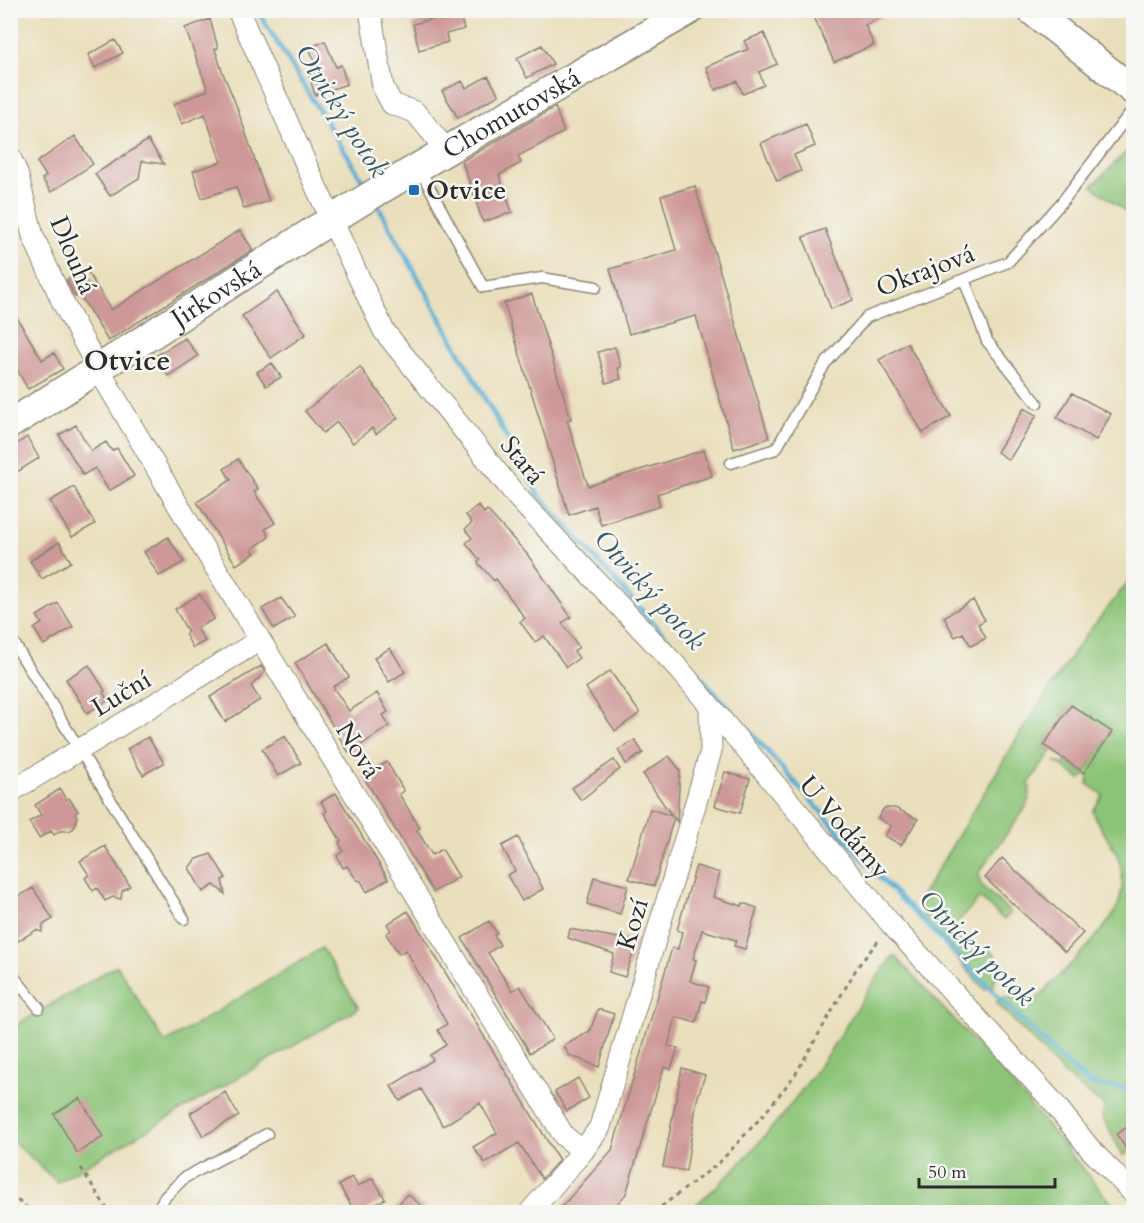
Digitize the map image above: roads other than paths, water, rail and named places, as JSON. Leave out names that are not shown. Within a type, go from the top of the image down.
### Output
[{"type":"main road","name":"Chomutovská","points":[[343,213],[690,10]]},
{"type":"main road","points":[[1031,10],[1134,91]]},
{"type":"main road","points":[[1067,10],[1082,52]]},
{"type":"main road","name":"Jirkovská","points":[[10,423],[99,370],[343,213]]},
{"type":"street","name":"Stará","points":[[238,10],[343,213],[384,331],[518,498],[680,670],[710,707]]},
{"type":"street","points":[[370,10],[383,87],[392,104],[415,112],[447,151]]},
{"type":"street","name":"Dlouhá","points":[[10,157],[17,173],[33,236],[63,303],[99,370]]},
{"type":"street","name":"Nová","points":[[99,370],[260,640],[564,1136],[583,1151]]},
{"type":"street","name":"Luční","points":[[10,792],[260,640]]},
{"type":"street","name":"U Vodárny","points":[[710,707],[891,924],[1053,1102],[1091,1150],[1134,1194]]},
{"type":"street","name":"Kozí","points":[[530,1212],[600,1128],[711,751],[710,707]]},
{"type":"lane","name":"Okrajová","points":[[731,463],[776,449],[825,364],[867,317],[1008,262],[1062,202],[1134,108]]},
{"type":"lane","points":[[419,168],[483,287],[542,278],[596,287]]},
{"type":"lane","points":[[964,279],[987,342],[1037,403]]},
{"type":"lane","points":[[10,637],[184,919]]},
{"type":"lane","points":[[10,972],[39,1008]]},
{"type":"lane","points":[[156,1212],[165,1197],[184,1178],[267,1134]]},
{"type":"waterway","name":"Otvický potok","points":[[257,10],[368,189]]},
{"type":"waterway","name":"Otvický potok","points":[[376,202],[538,494],[882,880],[1060,1058],[1090,1084],[1134,1090]]},
{"type":"place","name":"Otvice","points":[[414,190]]},
{"type":"district","name":"Otvice","points":[[127,360]]}]
